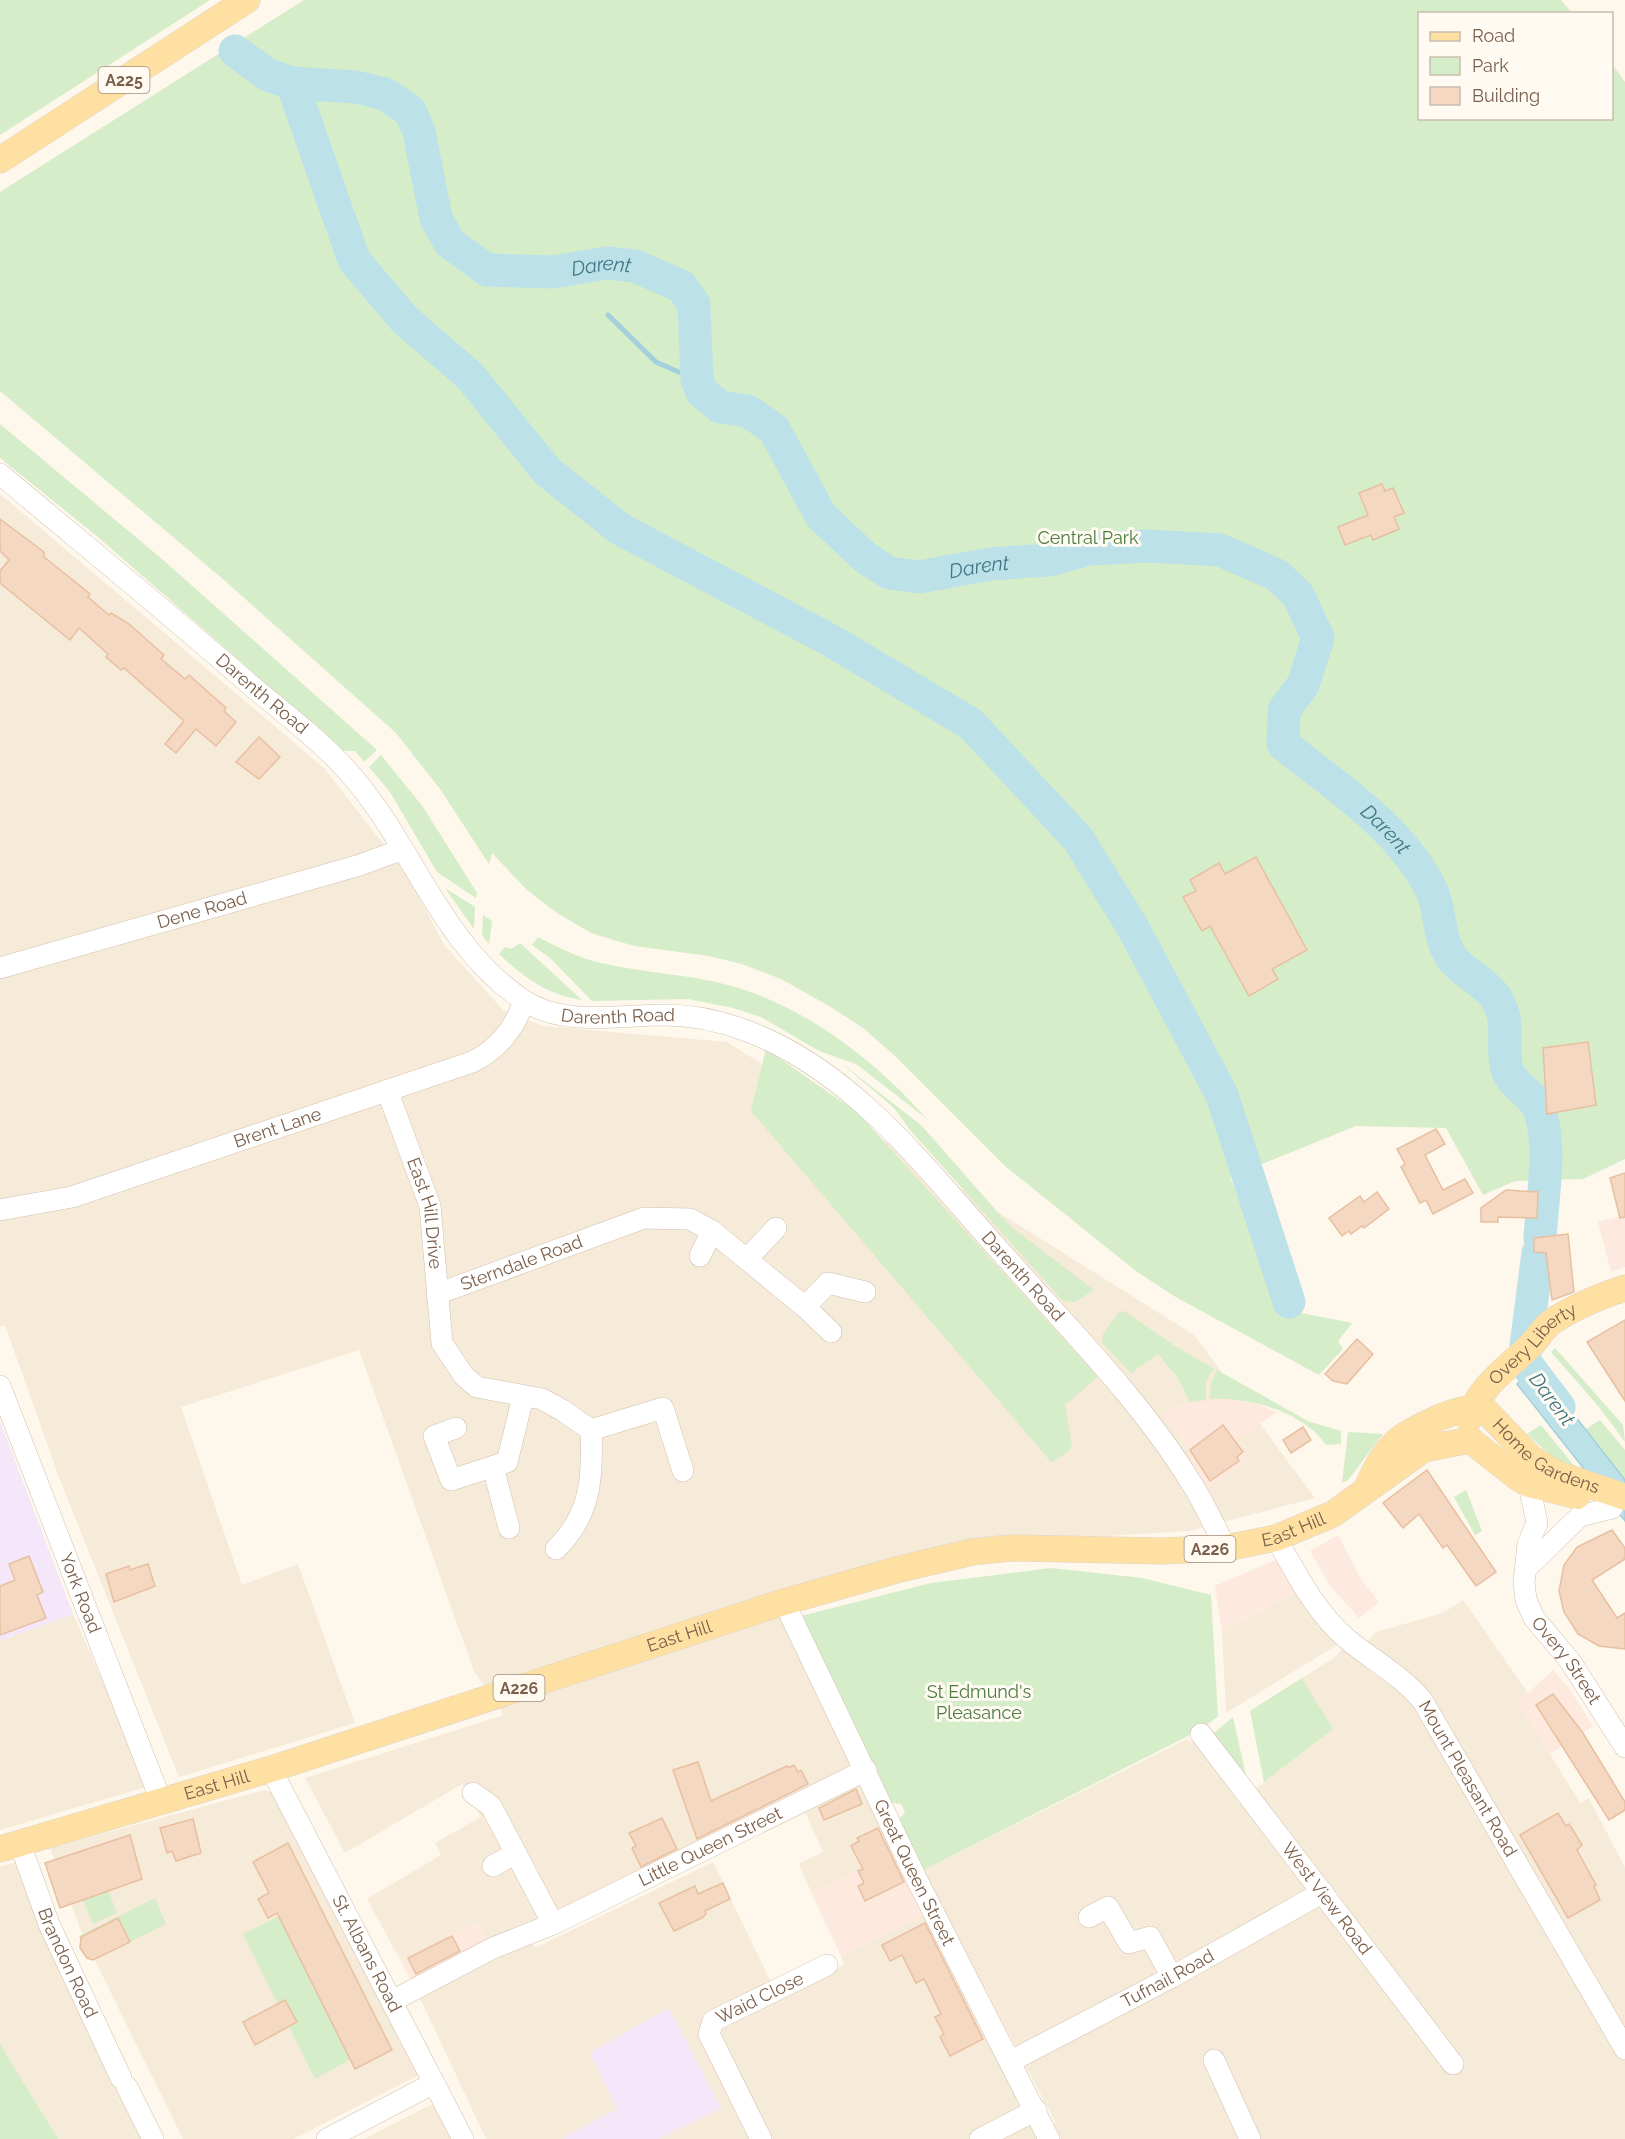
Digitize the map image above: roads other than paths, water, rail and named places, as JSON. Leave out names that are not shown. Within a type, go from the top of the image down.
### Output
[{"type":"main road","name":"A225","points":[[0,160],[247,0]]},
{"type":"main road","name":"Overy Liberty","points":[[1473,1407],[1496,1376],[1533,1343],[1544,1328],[1555,1320],[1614,1292]]},
{"type":"main road","name":"East Hill","points":[[1365,1491],[1375,1469],[1401,1438],[1437,1419],[1473,1407]]},
{"type":"main road","points":[[1470,1440],[1468,1422],[1473,1407]]},
{"type":"main road","name":"Home Gardens","points":[[1473,1407],[1483,1408],[1556,1481],[1620,1506]]},
{"type":"main road","name":"East Hill","points":[[10,1846],[271,1769],[784,1602],[900,1569],[972,1552],[1042,1546],[1133,1551],[1226,1548],[1276,1538],[1316,1523],[1424,1449],[1470,1440]]},
{"type":"main road","name":"Home Gardens","points":[[1470,1440],[1529,1484],[1556,1481]]},
{"type":"street","name":"Darenth Road","points":[[0,474],[218,657],[342,765],[375,806],[453,931],[487,969],[524,1001],[554,1013],[582,1017],[668,1014],[713,1020],[748,1031],[818,1069],[870,1109],[1109,1374],[1164,1442],[1191,1482],[1226,1548]]},
{"type":"street","name":"Dene Road","points":[[0,968],[360,865],[403,849]]},
{"type":"street","name":"Brent Lane","points":[[0,1210],[72,1197],[487,1055],[505,1035],[524,1001]]},
{"type":"street","name":"East Hill Drive","points":[[387,1090],[430,1206],[442,1344],[464,1376],[477,1387],[523,1397]]},
{"type":"street","name":"Sterndale Road","points":[[437,1294],[644,1218],[690,1219],[712,1231],[747,1259],[806,1307],[831,1332]]},
{"type":"street","points":[[747,1259],[776,1228]]},
{"type":"street","points":[[699,1256],[712,1231]]},
{"type":"street","points":[[806,1307],[828,1283],[865,1292]]},
{"type":"street","name":"York Road","points":[[0,1386],[161,1801]]},
{"type":"street","points":[[456,1428],[434,1436],[451,1480],[507,1462],[523,1397],[542,1399],[591,1430]]},
{"type":"street","points":[[591,1430],[663,1408],[683,1472]]},
{"type":"street","points":[[556,1549],[568,1538],[586,1507],[592,1453],[591,1430]]},
{"type":"street","points":[[493,1467],[509,1528]]},
{"type":"street","name":"Overy Street","points":[[1529,1484],[1537,1523],[1528,1544],[1524,1591],[1534,1618],[1570,1661],[1625,1748]]},
{"type":"street","points":[[1527,1568],[1580,1516],[1620,1506]]},
{"type":"street","name":"Mount Pleasant Road","points":[[1276,1538],[1326,1619],[1348,1640],[1408,1684],[1422,1700],[1625,2049]]},
{"type":"street","name":"Great Queen Street","points":[[784,1602],[918,1882],[1049,2139]]},
{"type":"street","name":"West View Road","points":[[1201,1734],[1453,2064]]},
{"type":"street","name":"St. Albans Road","points":[[271,1769],[463,2139]]},
{"type":"street","name":"Little Queen Street","points":[[392,2001],[494,1948],[554,1924],[866,1770]]},
{"type":"street","points":[[473,1793],[491,1806],[554,1924]]},
{"type":"street","name":"Brandon Road","points":[[10,1846],[153,2139]]},
{"type":"street","points":[[493,1866],[516,1853]]},
{"type":"street","name":"Tufnail Road","points":[[1011,2061],[1172,1977],[1323,1892]]},
{"type":"street","points":[[1089,1917],[1108,1907],[1129,1943],[1150,1937],[1172,1977]]},
{"type":"street","name":"Waid Close","points":[[761,2139],[709,2034],[713,2020],[827,1965]]},
{"type":"street","points":[[1214,2060],[1250,2139]]},
{"type":"street","points":[[327,2139],[434,2083]]},
{"type":"street","points":[[980,2139],[1036,2110]]},
{"type":"water","points":[[1536,1366],[1625,1480],[1625,1521],[1517,1384]]},
{"type":"waterway","name":"Darent","points":[[235,51],[268,75],[292,83],[355,87],[385,94],[410,111],[419,132],[436,218],[450,243],[487,270],[554,272],[607,263],[635,266],[681,286],[694,304],[697,380],[702,392],[720,407],[748,411],[774,429],[821,516],[866,558],[889,573],[919,577],[991,564],[1049,560],[1089,549],[1149,546],[1220,550],[1277,575],[1298,595],[1318,638],[1303,685],[1284,710],[1283,744],[1365,809],[1402,846],[1431,889],[1443,939],[1450,955],[1460,967],[1491,992],[1501,1007],[1505,1024],[1505,1060],[1509,1075],[1538,1107],[1545,1136],[1546,1153],[1540,1238]]},
{"type":"waterway","name":"Darent","points":[[292,83],[354,260],[404,319],[470,376],[547,471],[620,529],[830,640],[971,724],[1078,839],[1132,926],[1222,1095],[1289,1302]]},
{"type":"waterway","points":[[608,315],[656,362],[697,380]]},
{"type":"waterway","name":"Darent","points":[[1538,1253],[1524,1361],[1559,1407]]},
{"type":"park label","name":"Central Park","points":[[1088,538]]},
{"type":"park label","name":"St Edmund's Pleasance","points":[[979,1702]]}]
